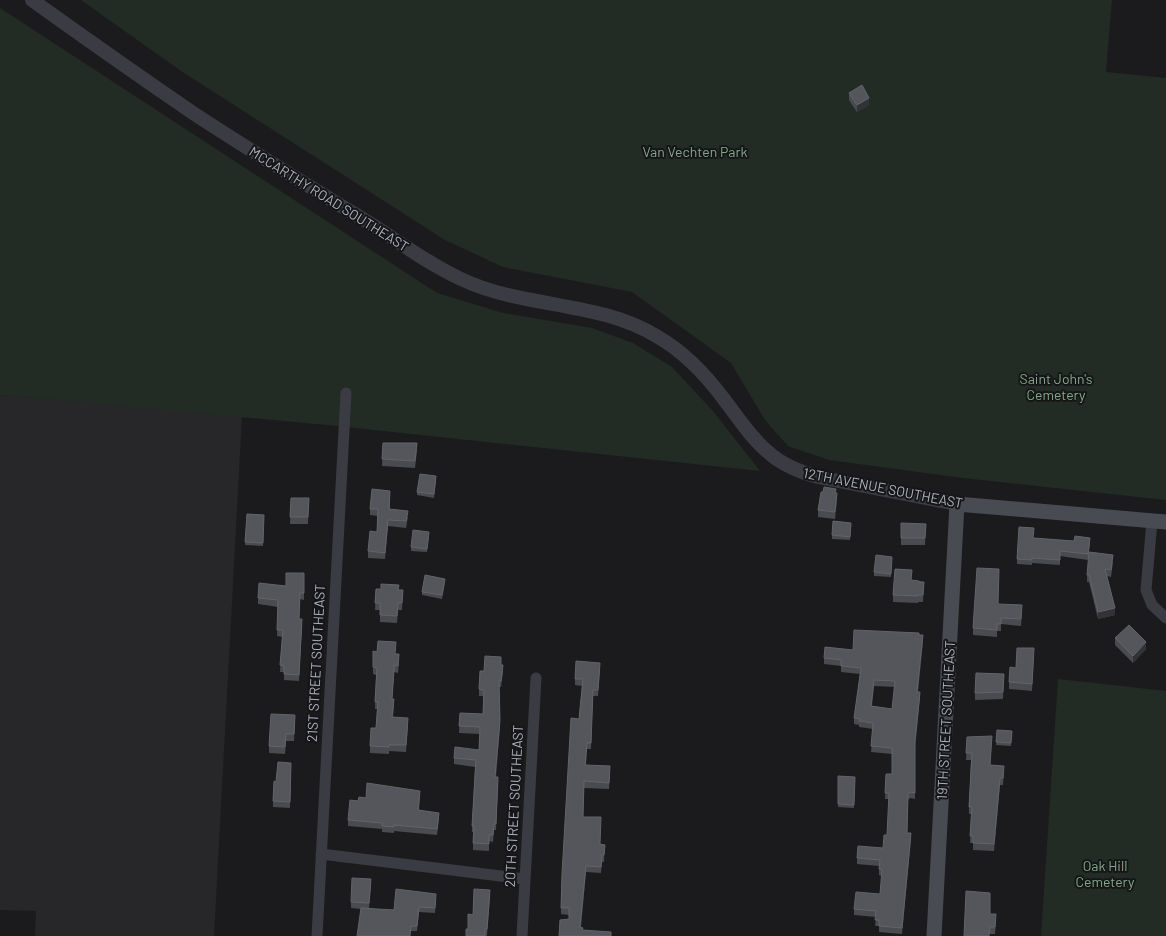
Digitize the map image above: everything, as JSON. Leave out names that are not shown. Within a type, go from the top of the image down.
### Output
[{"type":"main road","name":"12TH AVENUE SOUTHEAST","points":[[957,504],[1159,521]]},
{"type":"main road","name":"19TH STREET SOUTHEAST","points":[[934,936],[957,504]]},
{"type":"street","name":"MCCARTHY ROAD SOUTHEAST","points":[[32,0],[193,113],[356,214],[436,268],[464,281],[516,297],[606,314],[656,336]]},
{"type":"street","name":"12TH AVENUE SOUTHEAST","points":[[656,336],[691,362],[722,396],[756,441],[783,463],[801,472],[818,477],[957,504]]},
{"type":"street","name":"21ST STREET SOUTHEAST","points":[[317,936],[346,392]]},
{"type":"street","points":[[1159,521],[1146,590],[1152,605],[1166,618]]},
{"type":"street","name":"20TH STREET SOUTHEAST","points":[[522,936],[536,678]]},
{"type":"street","points":[[321,854],[525,879]]},
{"type":"shaded area","points":[[0,395],[242,416],[214,936],[35,936],[36,911],[0,910]]},
{"type":"green space","name":"Van Vechten Park","points":[[81,0],[1112,0],[1106,72],[1166,78],[1166,500],[963,478],[829,460],[788,446],[765,420],[731,363],[632,292],[503,267],[445,240],[181,71]]},
{"type":"green space","points":[[0,8],[437,293],[503,313],[592,328],[633,343],[672,367],[713,411],[760,471],[327,425],[0,395]]},
{"type":"green space","name":"Oak Hill Cemetery","points":[[1058,679],[1166,691],[1166,936],[1041,936]]},
{"type":"building","points":[[862,85],[869,98],[857,105],[849,93]]},
{"type":"building","points":[[383,443],[417,443],[415,461],[382,459]]},
{"type":"building","points":[[420,474],[436,476],[434,494],[417,492]]},
{"type":"building","points":[[824,487],[836,489],[835,512],[818,510],[821,492],[823,492]]},
{"type":"building","points":[[372,489],[390,491],[389,509],[408,511],[406,521],[388,520],[385,553],[368,551],[370,531],[377,532],[378,509],[370,509]]},
{"type":"building","points":[[291,498],[309,498],[308,517],[290,517]]},
{"type":"building","points":[[247,514],[264,515],[263,543],[245,542]]},
{"type":"building","points":[[833,521],[851,523],[850,537],[832,535]]},
{"type":"building","points":[[901,523],[926,524],[925,538],[901,538]]},
{"type":"building","points":[[1019,527],[1034,528],[1033,538],[1074,541],[1075,536],[1090,538],[1088,554],[1060,551],[1060,560],[1017,559]]},
{"type":"building","points":[[413,530],[429,532],[427,549],[411,547]]},
{"type":"building","points":[[1089,552],[1113,555],[1111,570],[1105,569],[1115,608],[1098,612],[1089,575],[1087,575]]},
{"type":"building","points":[[876,555],[892,557],[891,574],[874,572]]},
{"type":"building","points":[[977,568],[999,569],[998,604],[1022,605],[1021,619],[1001,618],[1001,624],[997,624],[997,630],[973,628]]},
{"type":"building","points":[[895,569],[912,570],[911,580],[924,582],[923,595],[893,595]]},
{"type":"building","points":[[286,573],[304,573],[304,593],[300,593],[299,619],[302,619],[299,675],[284,674],[284,666],[280,665],[283,630],[277,630],[278,600],[258,598],[259,583],[286,586]]},
{"type":"building","points":[[425,575],[445,579],[442,595],[422,592]]},
{"type":"building","points":[[381,584],[399,585],[398,590],[403,590],[402,603],[398,603],[397,616],[380,615],[380,603],[375,603],[376,589],[381,589]]},
{"type":"building","points":[[1129,625],[1146,642],[1133,656],[1115,638]]},
{"type":"building","points":[[854,630],[919,633],[919,635],[923,635],[917,692],[920,692],[915,741],[915,793],[910,792],[908,794],[907,833],[911,833],[902,928],[879,926],[879,920],[875,920],[876,911],[854,909],[856,892],[880,894],[882,870],[879,869],[880,860],[857,858],[858,846],[883,848],[884,835],[887,835],[889,793],[885,793],[886,774],[892,774],[892,748],[871,746],[873,723],[859,721],[860,719],[854,718],[861,668],[841,666],[841,660],[824,658],[825,647],[853,650]],"holes":[[[874,680],[895,681],[892,709],[871,706]]]},
{"type":"building","points":[[378,641],[396,642],[395,654],[399,654],[398,666],[394,665],[392,717],[408,718],[406,745],[389,745],[389,747],[370,746],[371,728],[376,728],[378,702],[375,702],[377,668],[373,667],[373,651],[377,652]]},
{"type":"building","points":[[1017,648],[1034,648],[1032,684],[1009,682],[1010,667],[1016,668]]},
{"type":"building","points":[[485,656],[501,657],[501,665],[503,665],[501,681],[499,681],[500,720],[495,777],[498,777],[496,824],[494,824],[493,835],[489,835],[489,844],[473,843],[474,826],[472,826],[476,760],[454,758],[455,747],[479,750],[480,727],[459,726],[460,713],[483,714],[484,690],[479,689],[480,671],[484,671]]},
{"type":"building","points":[[576,661],[600,663],[598,690],[593,690],[591,743],[587,743],[585,765],[610,766],[609,783],[584,781],[583,817],[601,817],[600,844],[605,845],[601,867],[586,866],[580,927],[583,928],[582,930],[611,932],[611,936],[559,936],[560,920],[569,919],[569,908],[561,908],[571,718],[579,719],[583,679],[575,679]]},
{"type":"building","points":[[976,673],[1004,674],[1003,692],[975,693]]},
{"type":"building","points":[[271,714],[295,715],[294,734],[286,734],[285,747],[269,746]]},
{"type":"building","points":[[997,730],[1012,731],[1011,743],[996,742]]},
{"type":"building","points":[[992,736],[990,765],[1004,766],[1003,778],[1000,778],[994,844],[973,843],[973,836],[970,836],[972,807],[969,807],[972,753],[966,753],[967,737]]},
{"type":"building","points":[[278,762],[291,763],[290,802],[273,801],[274,781],[276,782]]},
{"type":"building","points":[[838,776],[855,777],[854,805],[838,804]]},
{"type":"building","points":[[367,783],[420,791],[418,810],[439,813],[437,829],[394,825],[394,827],[382,826],[382,823],[348,820],[350,800],[358,801],[359,797],[366,798]]},
{"type":"building","points":[[352,878],[371,879],[369,903],[351,902]]},
{"type":"building","points":[[396,889],[436,894],[435,908],[419,907],[417,926],[411,926],[410,936],[357,936],[361,908],[394,910]]},
{"type":"building","points":[[474,889],[490,890],[485,936],[466,936],[468,914],[473,915]]},
{"type":"building","points":[[966,891],[990,893],[990,914],[996,914],[995,927],[990,927],[989,936],[964,936]]},
{"type":"park label","name":"Saint John's Cemetery","points":[[1056,388]]}]
